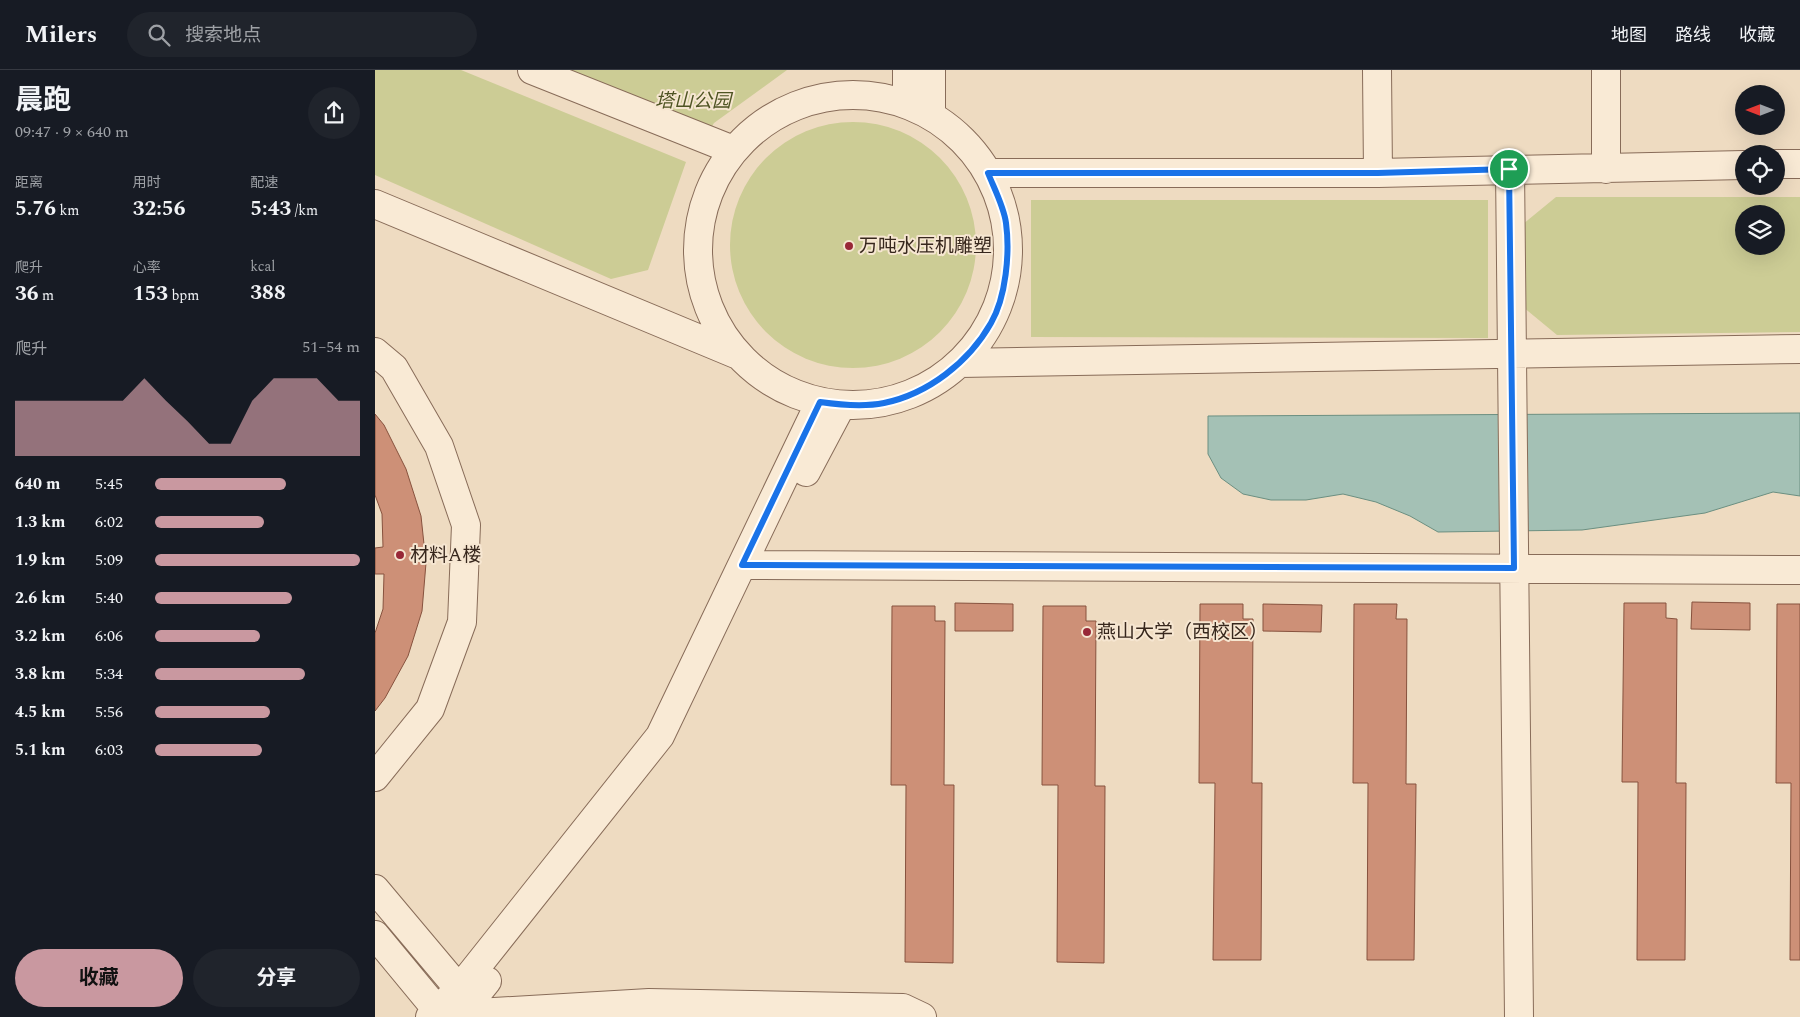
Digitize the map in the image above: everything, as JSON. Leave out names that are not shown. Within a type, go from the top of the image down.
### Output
[{"type":"street","points":[[532,70],[733,150]]},
{"type":"street","points":[[907,70],[919,109]]},
{"type":"street","points":[[919,109],[931,70]]},
{"type":"street","points":[[1377,70],[1378,173]]},
{"type":"street","points":[[1606,70],[1606,169]]},
{"type":"street","points":[[375,204],[739,355],[776,385],[831,404],[884,403],[925,388],[960,363],[991,322],[1007,273],[1006,221],[988,173],[963,140],[919,109],[860,94],[813,99],[769,119],[733,150],[710,188],[699,232],[700,276],[714,318],[739,355]]},
{"type":"street","points":[[1785,164],[1800,164]]},
{"type":"street","points":[[988,173],[1378,173],[1735,165]]},
{"type":"street","points":[[1509,169],[1519,1017]]},
{"type":"street","points":[[960,363],[1800,349]]},
{"type":"street","points":[[375,352],[394,368],[439,446],[466,525],[462,622],[430,709],[375,778]]},
{"type":"street","points":[[451,1011],[661,736],[831,404]]},
{"type":"street","points":[[750,565],[1800,570]]},
{"type":"street","points":[[375,889],[451,1011]]},
{"type":"street","points":[[375,935],[451,1011],[649,1003],[903,1008],[923,1017]]},
{"type":"green space","points":[[375,70],[461,70],[686,162],[648,270],[611,279],[375,175]]},
{"type":"green space","name":"塔山公园","points":[[532,70],[787,70],[714,123],[704,139]]},
{"type":"green space","points":[[853,122],[877,125],[900,132],[921,143],[940,158],[955,177],[966,198],[973,221],[976,245],[973,269],[966,292],[955,313],[940,332],[921,347],[900,358],[877,365],[853,368],[829,365],[806,358],[785,347],[766,332],[751,313],[740,292],[733,269],[730,245],[733,221],[740,198],[751,177],[766,158],[785,143],[806,132],[829,125]]},
{"type":"green space","points":[[1556,197],[1800,197],[1800,332],[1557,335],[1523,307],[1523,224]]},
{"type":"green space","points":[[1031,200],[1488,200],[1488,338],[1031,337]]},
{"type":"shaded area","points":[[1800,413],[1800,496],[1773,492],[1705,513],[1582,530],[1438,532],[1410,516],[1376,502],[1343,494],[1306,500],[1271,500],[1243,494],[1221,478],[1208,454],[1208,416]]},
{"type":"building","name":"材料A楼","points":[[375,414],[384,425],[406,469],[421,516],[426,563],[422,611],[408,656],[385,698],[375,711],[375,633],[383,609],[384,574],[375,574],[375,548],[383,547],[382,514],[375,495]]},
{"type":"building","points":[[1692,602],[1750,603],[1750,630],[1691,629]]},
{"type":"building","points":[[955,603],[1013,604],[1013,631],[955,631]]},
{"type":"building","points":[[1624,603],[1666,603],[1666,618],[1677,619],[1676,783],[1686,783],[1685,960],[1637,960],[1638,782],[1622,782]]},
{"type":"building","points":[[1200,604],[1243,604],[1243,619],[1253,619],[1252,783],[1262,783],[1261,960],[1213,960],[1215,783],[1199,783]]},
{"type":"building","points":[[1263,604],[1322,605],[1321,632],[1263,631]]},
{"type":"building","points":[[1354,604],[1397,604],[1396,619],[1407,619],[1406,784],[1416,784],[1414,960],[1367,960],[1368,783],[1353,783]]},
{"type":"building","points":[[1777,604],[1800,604],[1800,960],[1790,960],[1791,783],[1776,783]]},
{"type":"building","points":[[892,606],[935,606],[935,621],[945,621],[944,785],[954,785],[953,963],[905,962],[906,785],[891,785]]},
{"type":"building","points":[[1043,606],[1086,606],[1086,621],[1096,621],[1095,786],[1105,786],[1104,963],[1057,962],[1058,785],[1042,785]]},
{"type":"place","name":"万吨水压机雕塑","points":[[849,246]]},
{"type":"place","name":"材料A楼","points":[[400,555]]},
{"type":"place","name":"燕山大学（西校区）","points":[[1087,632]]},
{"type":"route","points":[[1509,169],[1514,568],[742,565],[820,402],[841,406],[884,403],[925,388],[960,363],[991,322],[1007,273],[1006,221],[988,173],[1378,173],[1509,169]]}]
